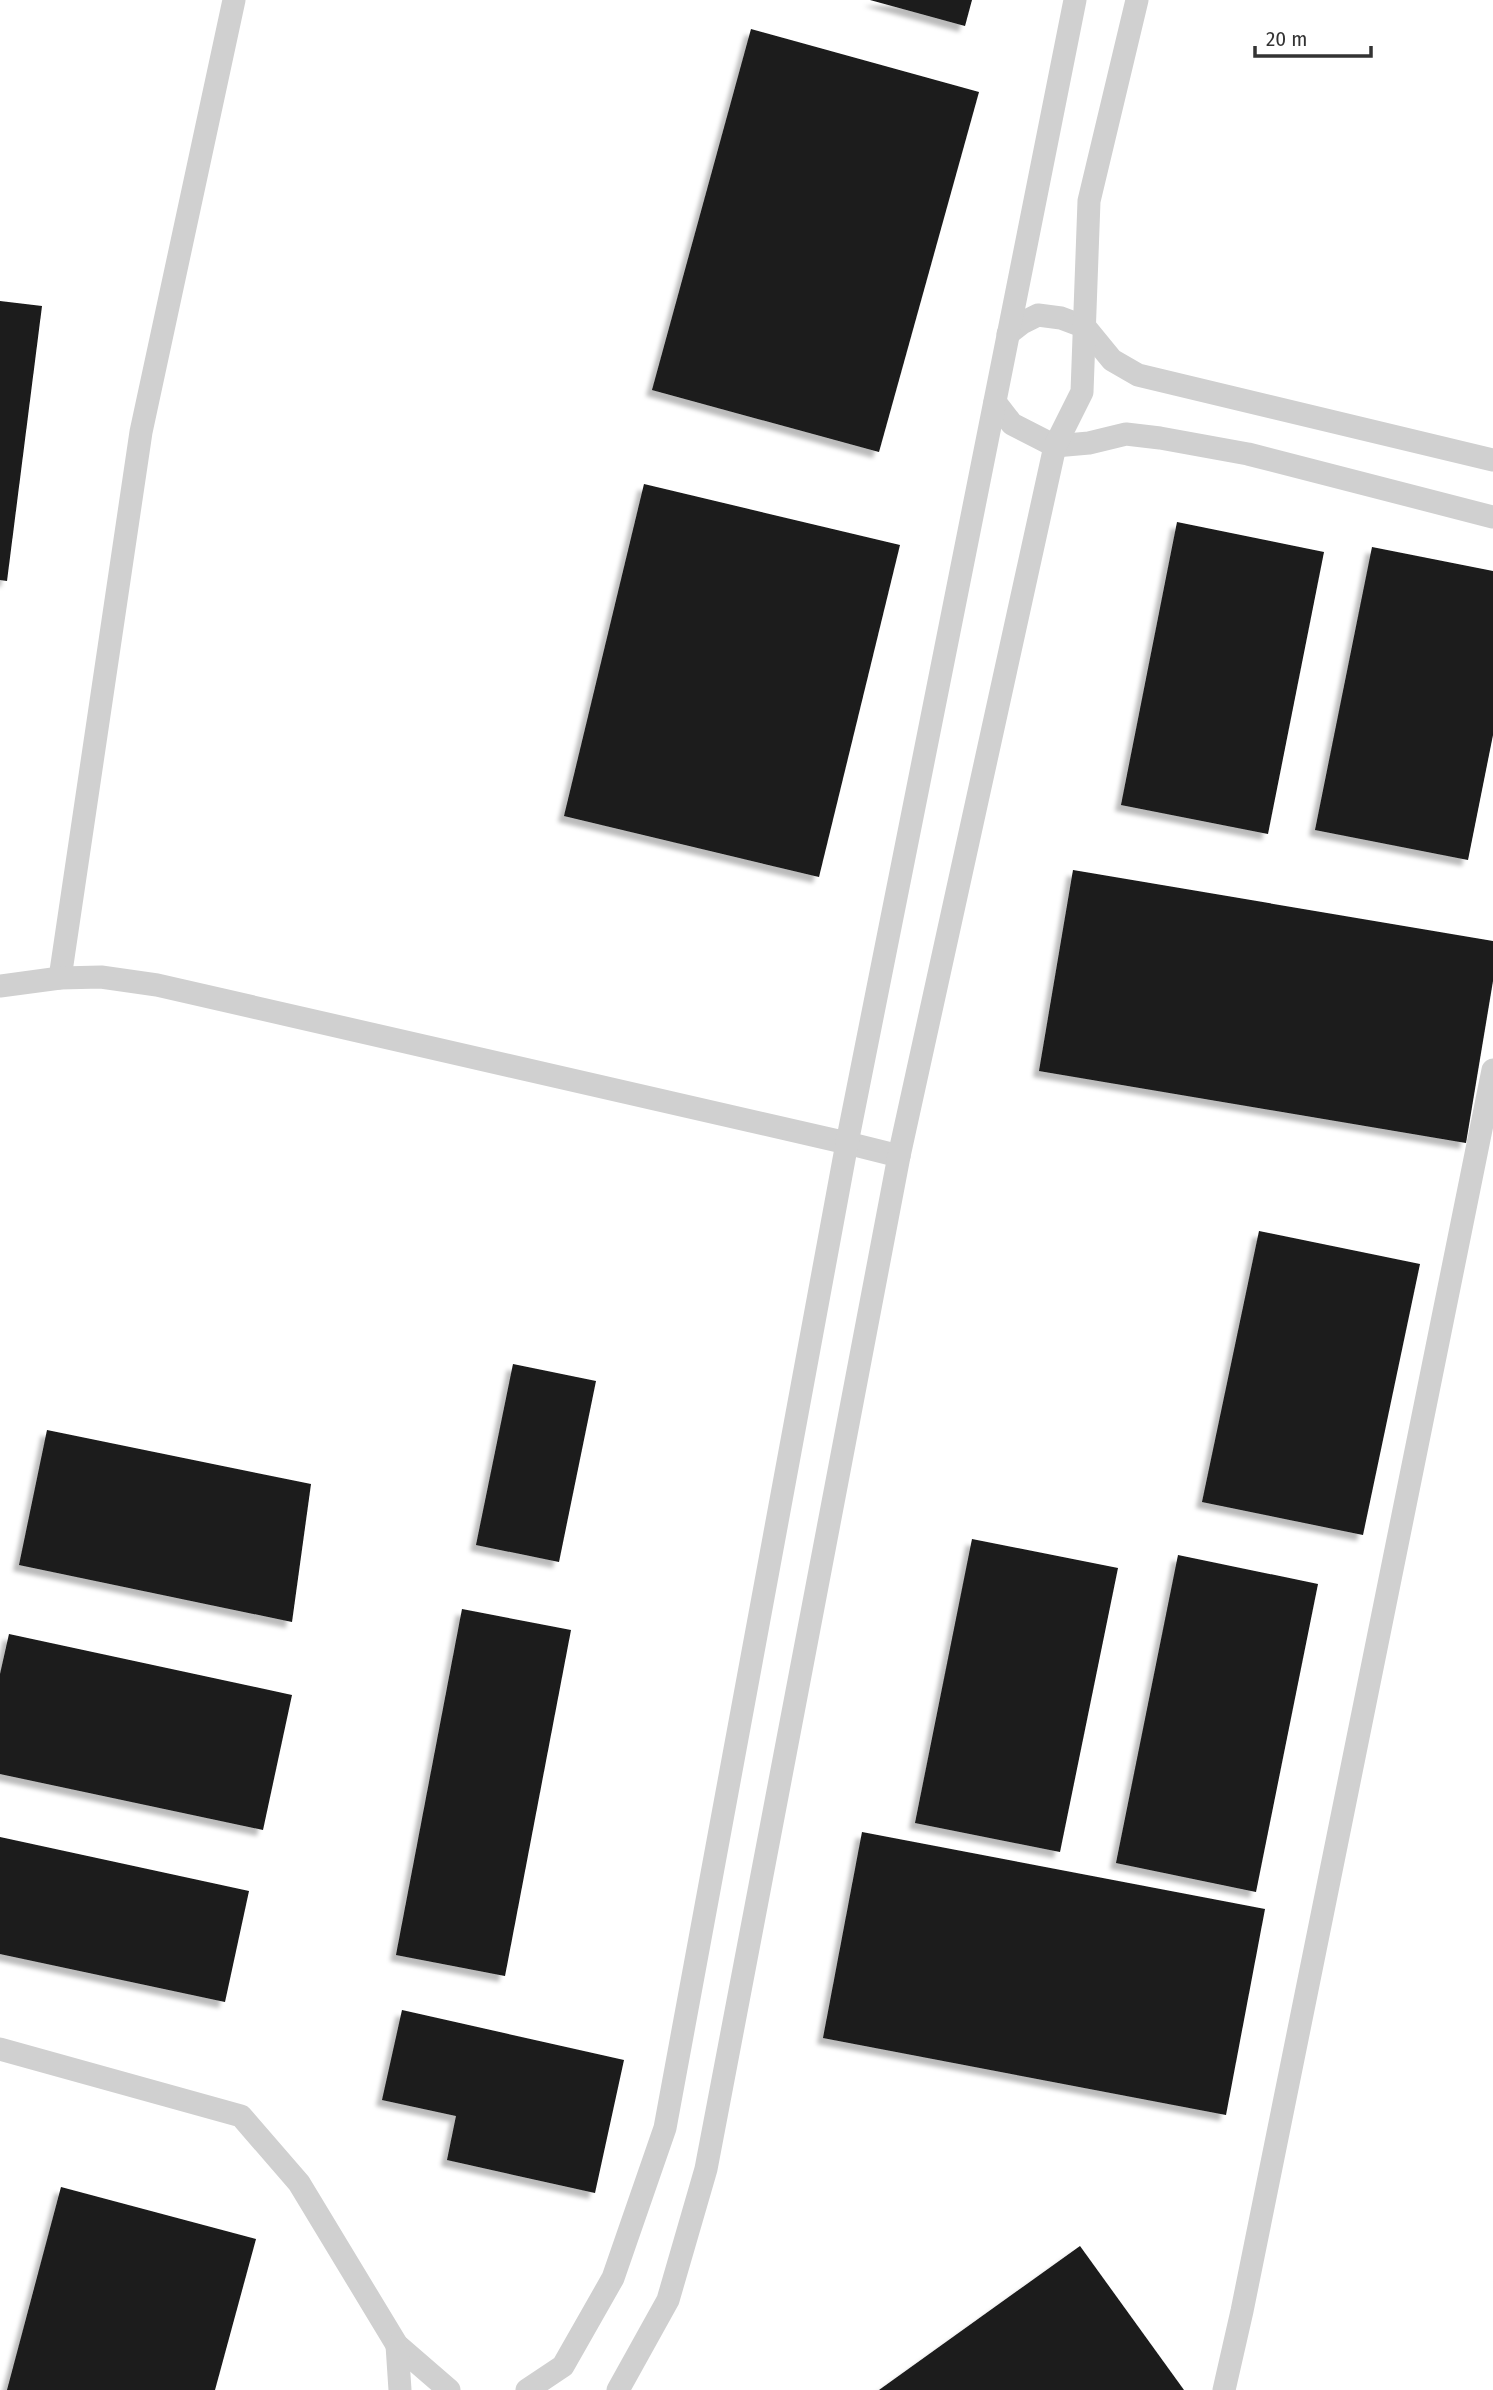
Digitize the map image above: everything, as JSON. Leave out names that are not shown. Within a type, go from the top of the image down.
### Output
[{"type":"lane","points":[[60,978],[141,432],[234,0]]},
{"type":"lane","points":[[527,2390],[563,2366],[613,2278],[665,2128],[847,1143],[1075,0]]},
{"type":"lane","points":[[618,2390],[668,2300],[706,2169],[899,1156],[1055,446],[1082,392],[1089,201],[1138,0]]},
{"type":"lane","points":[[1008,334],[1038,315],[1061,318],[1085,327],[1112,360],[1138,375],[1493,460]]},
{"type":"lane","points":[[995,402],[1012,424],[1055,446],[1126,435],[1160,438],[1248,454],[1493,517]]},
{"type":"lane","points":[[0,986],[60,978],[102,977],[157,985],[899,1156]]},
{"type":"lane","points":[[1224,2390],[1493,1070]]},
{"type":"lane","points":[[0,2049],[241,2116],[299,2183],[397,2345],[449,2390]]},
{"type":"lane","points":[[397,2345],[400,2390]]},
{"type":"building","points":[[870,0],[972,0],[965,26]]},
{"type":"building","points":[[751,29],[979,92],[879,452],[652,390]]},
{"type":"building","points":[[0,301],[42,306],[7,581],[0,580]]},
{"type":"building","points":[[644,484],[900,545],[819,877],[564,816]]},
{"type":"building","points":[[1177,522],[1324,552],[1268,834],[1121,805]]},
{"type":"building","points":[[1372,547],[1493,571],[1493,735],[1468,860],[1315,830]]},
{"type":"building","points":[[1073,870],[1493,941],[1493,981],[1466,1143],[1039,1071]]},
{"type":"building","points":[[1259,1231],[1420,1264],[1363,1535],[1202,1502]]},
{"type":"building","points":[[513,1364],[596,1381],[559,1562],[476,1545]]},
{"type":"building","points":[[47,1430],[311,1484],[292,1622],[19,1565]]},
{"type":"building","points":[[972,1539],[1118,1568],[1060,1852],[915,1823]]},
{"type":"building","points":[[1178,1555],[1318,1584],[1256,1892],[1116,1863]]},
{"type":"building","points":[[462,1609],[571,1630],[505,1976],[396,1955]]},
{"type":"building","points":[[9,1634],[292,1695],[263,1830],[0,1774],[0,1674]]},
{"type":"building","points":[[862,1832],[1265,1909],[1226,2115],[823,2038]]},
{"type":"building","points":[[0,1837],[249,1891],[225,2002],[0,1954]]},
{"type":"building","points":[[402,2010],[624,2060],[595,2193],[447,2160],[456,2116],[382,2100]]},
{"type":"building","points":[[61,2187],[256,2239],[215,2390],[7,2390]]},
{"type":"building","points":[[1080,2246],[1184,2390],[879,2390]]}]
